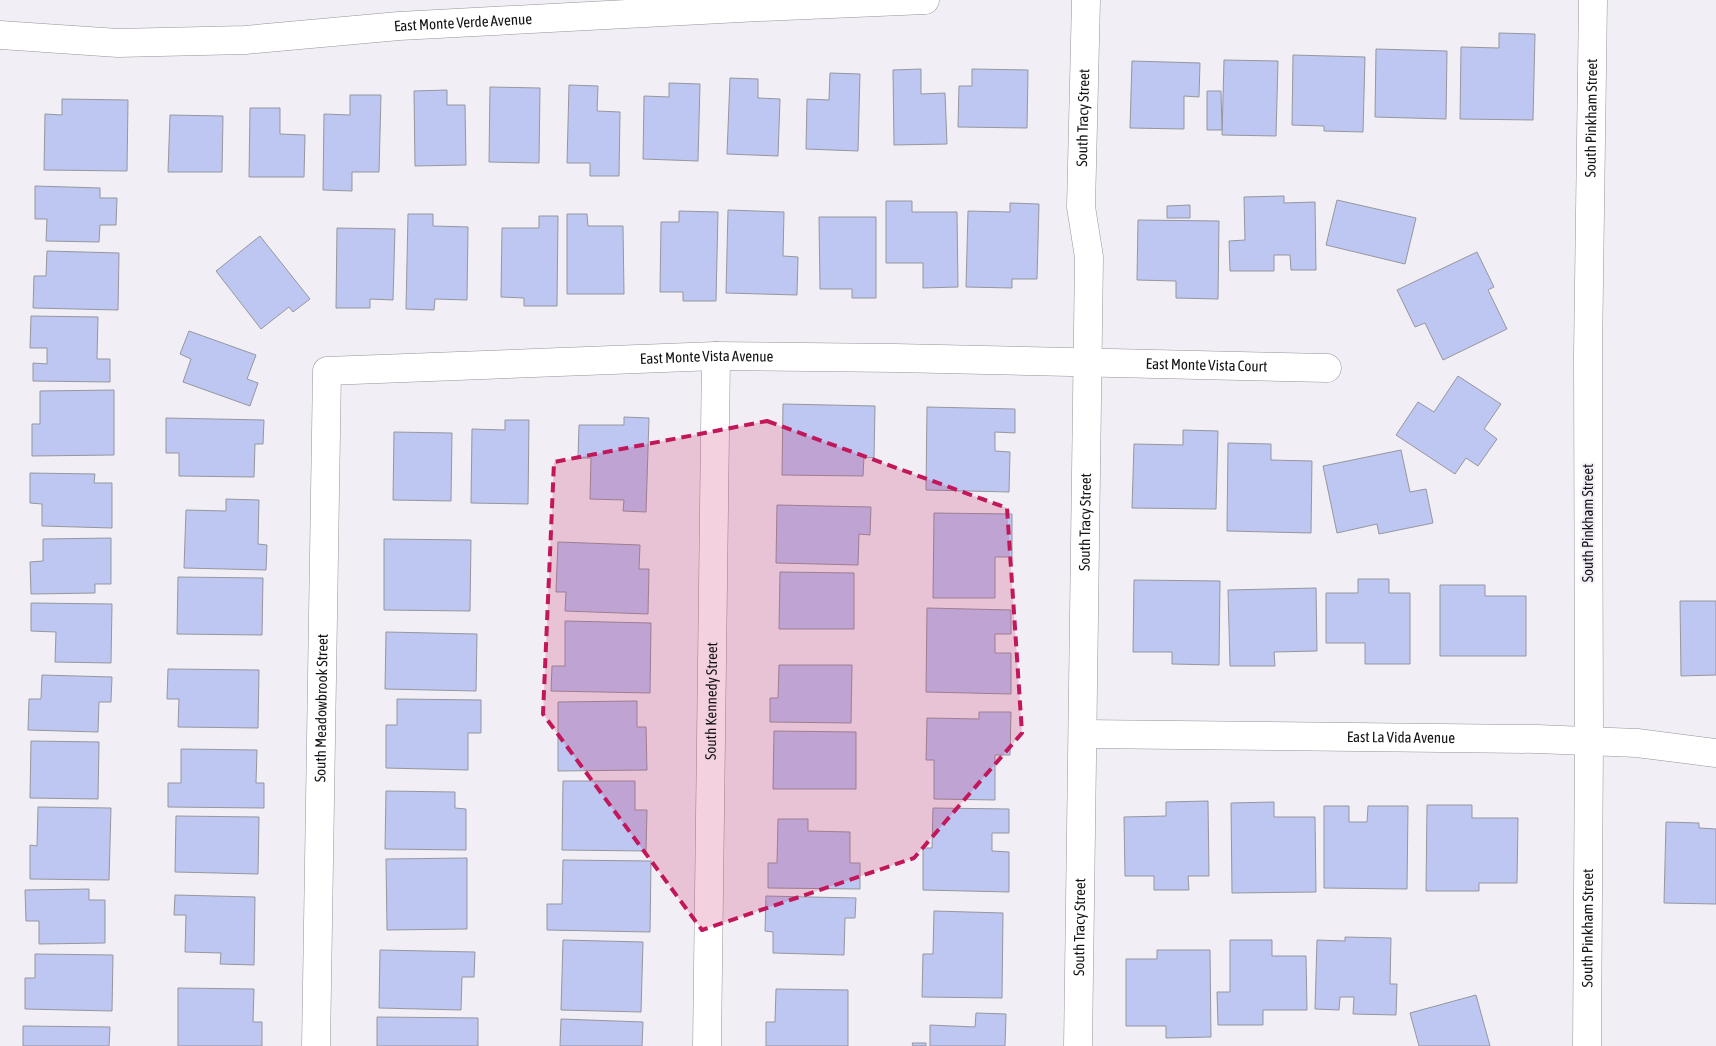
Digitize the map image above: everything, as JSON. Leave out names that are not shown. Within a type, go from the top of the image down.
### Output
[{"type":"street","name":"East Monte Verde Avenue","points":[[0,35],[118,43],[244,40],[398,26],[759,3],[925,0]]},
{"type":"street","name":"South Tracy Street","points":[[1078,1046],[1089,258],[1081,207],[1086,0]]},
{"type":"street","name":"South Pinkham Street","points":[[1587,1046],[1589,741],[1588,354],[1593,0]]},
{"type":"street","name":"East Monte Vista Avenue","points":[[327,371],[716,356],[1087,362]]},
{"type":"street","name":"South Kennedy Street","points":[[707,1046],[716,356]]},
{"type":"street","name":"East Monte Vista Court","points":[[1087,362],[1328,368]]},
{"type":"street","name":"South Meadowbrook Street","points":[[316,1046],[327,371]]},
{"type":"street","name":"East La Vida Avenue","points":[[1083,734],[1537,739],[1637,743],[1716,753]]},
{"type":"highlighted area","points":[[767,421],[1007,508],[1022,733],[914,858],[702,930],[543,714],[554,462]]},
{"type":"building","points":[[1499,33],[1535,34],[1533,120],[1460,119],[1461,47],[1499,48]]},
{"type":"building","points":[[1376,49],[1447,51],[1446,119],[1375,117]]},
{"type":"building","points":[[1293,55],[1365,57],[1363,132],[1324,131],[1324,126],[1292,125]]},
{"type":"building","points":[[1224,60],[1278,61],[1276,136],[1222,135]]},
{"type":"building","points":[[1132,61],[1200,63],[1199,97],[1184,96],[1184,129],[1130,128]]},
{"type":"building","points":[[921,69],[921,94],[945,93],[947,144],[894,145],[893,70]]},
{"type":"building","points":[[972,69],[1028,70],[1027,128],[958,127],[959,86],[972,86]]},
{"type":"building","points":[[830,73],[860,74],[858,151],[806,149],[807,99],[829,100]]},
{"type":"building","points":[[730,78],[758,79],[758,98],[780,99],[778,156],[727,154]]},
{"type":"building","points":[[669,83],[700,84],[698,161],[643,159],[644,96],[669,97]]},
{"type":"building","points":[[569,85],[598,86],[597,111],[620,112],[619,176],[590,176],[590,163],[567,163]]},
{"type":"building","points":[[490,87],[540,88],[539,163],[489,162]]},
{"type":"building","points":[[447,90],[447,105],[465,105],[466,165],[415,166],[414,91]]},
{"type":"building","points":[[1207,91],[1221,91],[1222,130],[1207,130]]},
{"type":"building","points":[[350,95],[381,95],[379,172],[352,172],[352,191],[323,190],[324,114],[350,115]]},
{"type":"building","points":[[62,99],[128,100],[127,171],[44,170],[45,114],[62,115]]},
{"type":"building","points":[[250,108],[280,108],[280,134],[305,135],[304,177],[249,177]]},
{"type":"building","points":[[170,115],[223,116],[222,172],[168,172]]},
{"type":"building","points":[[35,186],[100,188],[100,198],[117,198],[116,225],[100,225],[99,242],[46,241],[47,219],[35,219]]},
{"type":"building","points":[[1284,196],[1284,203],[1315,202],[1316,270],[1291,270],[1290,255],[1274,255],[1274,271],[1230,271],[1229,241],[1245,240],[1244,197]]},
{"type":"building","points":[[1337,200],[1416,218],[1405,264],[1326,245]]},
{"type":"building","points":[[886,201],[912,201],[912,212],[957,212],[958,287],[923,288],[923,263],[886,263]]},
{"type":"building","points":[[1010,203],[1039,204],[1037,279],[1012,279],[1012,288],[966,287],[968,211],[1010,212]]},
{"type":"building","points":[[1190,205],[1190,218],[1167,218],[1167,206]]},
{"type":"building","points":[[728,210],[784,212],[783,256],[798,257],[797,295],[726,293]]},
{"type":"building","points":[[679,211],[718,212],[716,301],[683,301],[683,292],[660,292],[661,222],[679,222]]},
{"type":"building","points":[[408,214],[433,214],[433,226],[468,227],[467,300],[435,299],[434,310],[406,309]]},
{"type":"building","points":[[567,214],[587,214],[588,226],[623,226],[624,294],[567,294]]},
{"type":"building","points":[[539,216],[558,216],[557,306],[524,306],[524,298],[501,297],[502,228],[539,228]]},
{"type":"building","points":[[819,217],[876,217],[876,298],[852,298],[852,289],[820,289]]},
{"type":"building","points":[[1138,220],[1219,221],[1218,299],[1176,298],[1176,281],[1137,280]]},
{"type":"building","points":[[337,228],[395,229],[393,300],[370,299],[370,308],[336,308]]},
{"type":"building","points":[[260,236],[310,299],[293,312],[289,307],[261,329],[216,271]]},
{"type":"building","points":[[47,251],[119,253],[118,310],[33,308],[34,276],[46,276]]},
{"type":"building","points":[[1477,252],[1494,287],[1488,290],[1507,329],[1443,360],[1425,323],[1415,327],[1397,290]]},
{"type":"building","points":[[31,316],[98,317],[97,359],[110,359],[110,382],[33,381],[33,363],[47,364],[47,348],[30,348]]},
{"type":"building","points":[[189,331],[256,355],[247,379],[258,383],[250,406],[183,382],[191,359],[180,354]]},
{"type":"building","points":[[1458,376],[1501,404],[1484,429],[1497,439],[1478,466],[1466,458],[1455,474],[1396,435],[1418,402],[1434,412]]},
{"type":"building","points":[[114,390],[114,455],[32,456],[32,424],[40,424],[40,391]]},
{"type":"building","points":[[783,404],[875,406],[874,458],[864,457],[863,476],[782,475]]},
{"type":"building","points":[[927,407],[1015,409],[1015,433],[995,432],[995,451],[1010,452],[1009,492],[926,490]]},
{"type":"building","points":[[624,417],[649,418],[646,512],[623,511],[624,500],[590,499],[591,458],[578,458],[579,425],[624,425]]},
{"type":"building","points":[[166,418],[264,420],[263,444],[255,444],[254,477],[179,476],[179,453],[166,453]]},
{"type":"building","points":[[505,420],[529,420],[528,504],[471,503],[472,429],[505,430]]},
{"type":"building","points":[[1183,430],[1218,431],[1216,509],[1132,508],[1134,444],[1183,445]]},
{"type":"building","points":[[394,432],[452,433],[451,501],[393,500]]},
{"type":"building","points":[[1228,443],[1271,444],[1271,460],[1312,461],[1311,533],[1227,531]]},
{"type":"building","points":[[1401,450],[1410,492],[1426,489],[1433,523],[1379,534],[1377,524],[1337,533],[1323,466]]},
{"type":"building","points":[[30,473],[95,474],[94,483],[112,483],[112,528],[42,526],[42,504],[30,503]]},
{"type":"building","points":[[226,499],[259,500],[258,544],[267,545],[266,570],[184,568],[186,510],[226,511]]},
{"type":"building","points":[[777,505],[871,507],[870,535],[859,534],[858,565],[776,563]]},
{"type":"building","points":[[934,513],[1012,514],[1012,557],[995,557],[995,598],[933,598]]},
{"type":"building","points":[[111,538],[111,584],[95,584],[95,593],[31,594],[30,562],[43,561],[43,539]]},
{"type":"building","points":[[384,539],[471,540],[470,611],[384,610]]},
{"type":"building","points":[[558,542],[640,545],[639,569],[649,569],[648,614],[565,611],[566,592],[556,592]]},
{"type":"building","points":[[780,572],[854,573],[854,629],[779,629]]},
{"type":"building","points":[[178,577],[263,578],[262,635],[177,634]]},
{"type":"building","points":[[1358,579],[1389,579],[1389,593],[1410,593],[1410,664],[1365,664],[1365,643],[1326,643],[1326,593],[1358,593]]},
{"type":"building","points":[[1134,580],[1220,581],[1219,665],[1172,664],[1172,652],[1133,652]]},
{"type":"building","points":[[1440,585],[1485,585],[1485,596],[1526,596],[1526,656],[1440,656]]},
{"type":"building","points":[[1316,588],[1317,651],[1274,652],[1275,666],[1230,666],[1228,590]]},
{"type":"building","points":[[1680,601],[1716,601],[1716,675],[1681,676]]},
{"type":"building","points":[[31,603],[112,604],[111,663],[55,662],[56,632],[31,631]]},
{"type":"building","points":[[927,608],[1011,610],[1011,634],[995,634],[995,653],[1011,653],[1011,694],[926,692]]},
{"type":"building","points":[[565,621],[651,623],[650,693],[551,691],[552,666],[565,666]]},
{"type":"building","points":[[386,632],[477,634],[476,691],[385,689]]},
{"type":"building","points":[[779,665],[852,665],[851,723],[770,722],[770,698],[778,698]]},
{"type":"building","points":[[168,669],[259,670],[258,728],[178,727],[179,699],[167,699]]},
{"type":"building","points":[[42,675],[112,677],[111,702],[99,702],[98,732],[28,730],[29,699],[41,699]]},
{"type":"building","points":[[397,699],[481,700],[481,733],[468,733],[468,770],[386,768],[386,725],[397,725]]},
{"type":"building","points":[[637,701],[637,727],[646,727],[647,770],[558,771],[558,702]]},
{"type":"building","points":[[979,712],[1011,712],[1010,755],[995,755],[995,800],[934,799],[934,760],[926,760],[927,718],[979,719]]},
{"type":"building","points":[[774,731],[856,732],[856,789],[773,789]]},
{"type":"building","points":[[31,741],[99,742],[98,799],[30,798]]},
{"type":"building","points":[[181,749],[257,750],[256,783],[264,783],[264,808],[168,807],[168,783],[181,783]]},
{"type":"building","points":[[563,781],[635,781],[635,810],[647,810],[646,851],[562,850]]},
{"type":"building","points":[[386,791],[455,792],[455,808],[466,809],[466,850],[385,849]]},
{"type":"building","points":[[1208,801],[1209,876],[1188,876],[1189,890],[1154,890],[1154,876],[1125,876],[1124,817],[1166,816],[1166,802]]},
{"type":"building","points":[[1274,802],[1274,817],[1315,817],[1316,892],[1232,893],[1231,803]]},
{"type":"building","points":[[1427,805],[1472,805],[1472,818],[1518,818],[1517,883],[1479,883],[1479,891],[1426,891]]},
{"type":"building","points":[[1324,806],[1349,806],[1349,822],[1367,822],[1368,806],[1408,806],[1407,889],[1324,888]]},
{"type":"building","points":[[38,807],[111,808],[109,880],[30,879],[30,845],[37,846]]},
{"type":"building","points":[[933,808],[1009,809],[1009,833],[992,833],[992,851],[1009,852],[1009,892],[923,890],[923,848],[932,848]]},
{"type":"building","points":[[176,816],[259,817],[258,874],[175,872]]},
{"type":"building","points":[[778,819],[808,819],[808,831],[850,832],[850,863],[860,863],[860,889],[768,888],[768,863],[777,863]]},
{"type":"building","points":[[1666,822],[1699,823],[1699,828],[1716,829],[1716,904],[1664,903]]},
{"type":"building","points":[[467,858],[467,929],[387,930],[386,859]]},
{"type":"building","points":[[563,860],[651,861],[650,932],[547,930],[547,904],[562,904]]},
{"type":"building","points":[[89,889],[89,900],[105,900],[105,943],[39,944],[39,921],[26,921],[25,890]]},
{"type":"building","points":[[175,895],[255,897],[254,965],[220,964],[221,953],[185,952],[186,915],[174,915]]},
{"type":"building","points":[[766,896],[856,898],[855,918],[845,918],[844,955],[773,953],[773,932],[765,931]]},
{"type":"building","points":[[934,911],[1003,913],[1002,998],[922,997],[923,954],[933,954]]},
{"type":"building","points":[[1345,937],[1391,938],[1390,984],[1397,984],[1396,1015],[1353,1014],[1354,997],[1340,997],[1339,1010],[1315,1009],[1317,940],[1345,941]]},
{"type":"building","points":[[563,940],[643,942],[641,1012],[561,1010]]},
{"type":"building","points":[[1230,940],[1272,940],[1272,956],[1306,956],[1307,1010],[1263,1010],[1263,1025],[1218,1025],[1217,992],[1230,992]]},
{"type":"building","points":[[380,950],[475,952],[474,977],[462,977],[461,1010],[379,1008]]},
{"type":"building","points":[[1157,950],[1210,950],[1211,1037],[1166,1038],[1166,1026],[1126,1026],[1126,959],[1157,959]]},
{"type":"building","points":[[35,954],[113,955],[112,1011],[25,1009],[25,978],[35,978]]},
{"type":"building","points":[[178,988],[254,989],[253,1022],[262,1022],[262,1046],[178,1046]]},
{"type":"building","points":[[776,989],[848,990],[848,1046],[766,1046],[766,1022],[775,1022]]},
{"type":"building","points":[[1476,995],[1490,1046],[1419,1046],[1410,1013]]},
{"type":"building","points":[[976,1013],[1006,1014],[1005,1046],[930,1046],[930,1025],[975,1027]]},
{"type":"building","points":[[377,1017],[478,1018],[478,1046],[377,1046]]},
{"type":"building","points":[[561,1019],[643,1022],[642,1046],[560,1046]]},
{"type":"building","points":[[23,1026],[110,1027],[109,1046],[23,1046]]},
{"type":"building","points":[[912,1043],[926,1043],[926,1046],[913,1046]]}]
